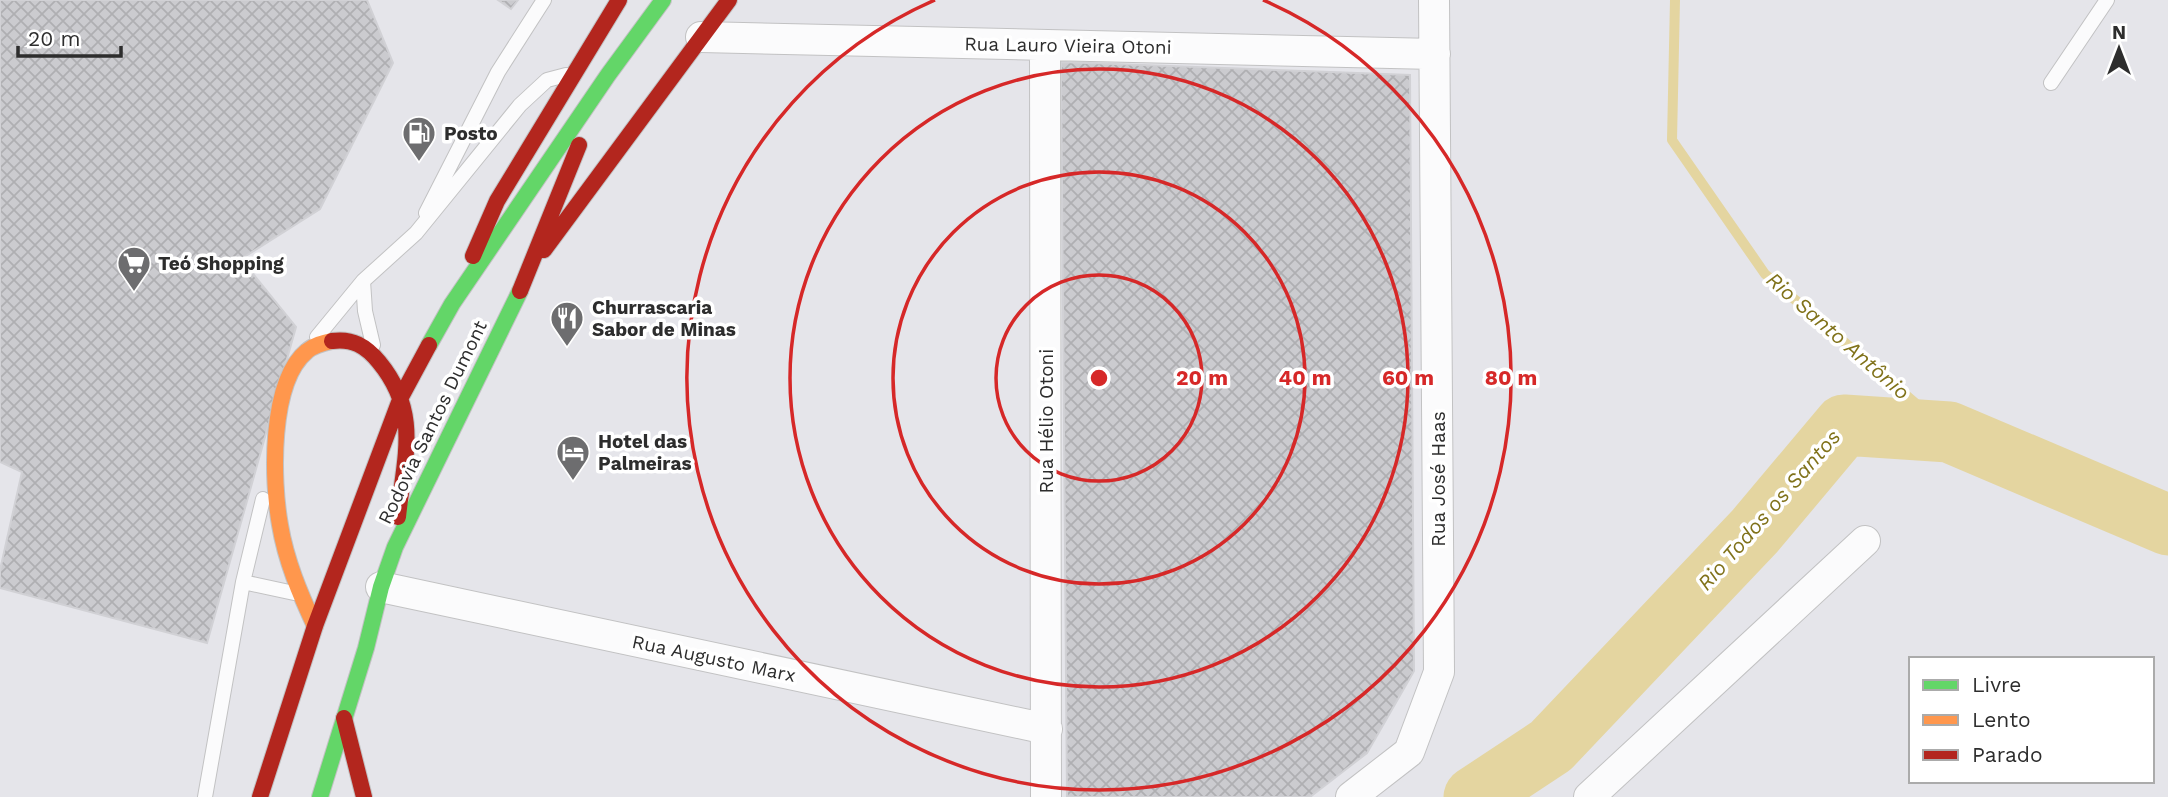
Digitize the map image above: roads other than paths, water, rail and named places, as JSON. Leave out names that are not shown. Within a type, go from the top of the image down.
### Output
[{"type":"main road","name":"Rodovia Santos Dumont","points":[[453,304],[497,201],[619,0]]},
{"type":"main road","name":"Rodovia Santos Dumont","points":[[260,797],[315,626],[401,397],[453,304],[608,75],[663,0]]},
{"type":"main road","points":[[530,269],[729,0]]},
{"type":"main road","name":"Rodovia Santos Dumont","points":[[320,797],[395,547],[530,269],[608,75]]},
{"type":"main road","points":[[315,626],[290,570],[277,516],[274,453],[283,395],[293,369],[307,351],[323,343],[337,340],[356,343],[376,359],[401,397],[408,443],[395,547]]},
{"type":"main road","points":[[289,708],[292,754]]},
{"type":"main road","points":[[344,718],[364,797]]},
{"type":"street","name":"Rua José Haas","points":[[1351,797],[1409,752],[1439,672],[1434,0]]},
{"type":"street","name":"Rua Lauro Vieira Otoni","points":[[702,37],[1435,54]]},
{"type":"street","name":"Rua Hélio Otoni","points":[[1045,45],[1046,797]]},
{"type":"street","points":[[1589,797],[1865,541]]},
{"type":"street","name":"Rua Augusto Marx","points":[[381,587],[1047,729]]},
{"type":"lane","points":[[416,233],[498,72],[544,0]]},
{"type":"lane","points":[[2051,83],[2107,0]]},
{"type":"lane","points":[[307,351],[363,281],[416,233],[520,106],[547,80],[574,74]]},
{"type":"lane","points":[[363,281],[365,311],[376,359]]},
{"type":"lane","points":[[205,797],[243,582],[274,453]]},
{"type":"lane","points":[[243,582],[300,594]]},
{"type":"waterway","name":"Rio Santo Antônio","points":[[1675,0],[1672,140],[1765,274],[1949,432]]},
{"type":"waterway","name":"Rio Todos os Santos","points":[[1474,797],[1551,746],[1755,531],[1844,425],[1949,432],[2168,525]]},
{"type":"place","name":"Posto","points":[[419,163]]},
{"type":"place","name":"Teó Shopping","points":[[134,293]]},
{"type":"place","name":"Churrascaria Sabor de Minas","points":[[567,348]]},
{"type":"place","name":"Hotel das Palmeiras","points":[[573,482]]}]
